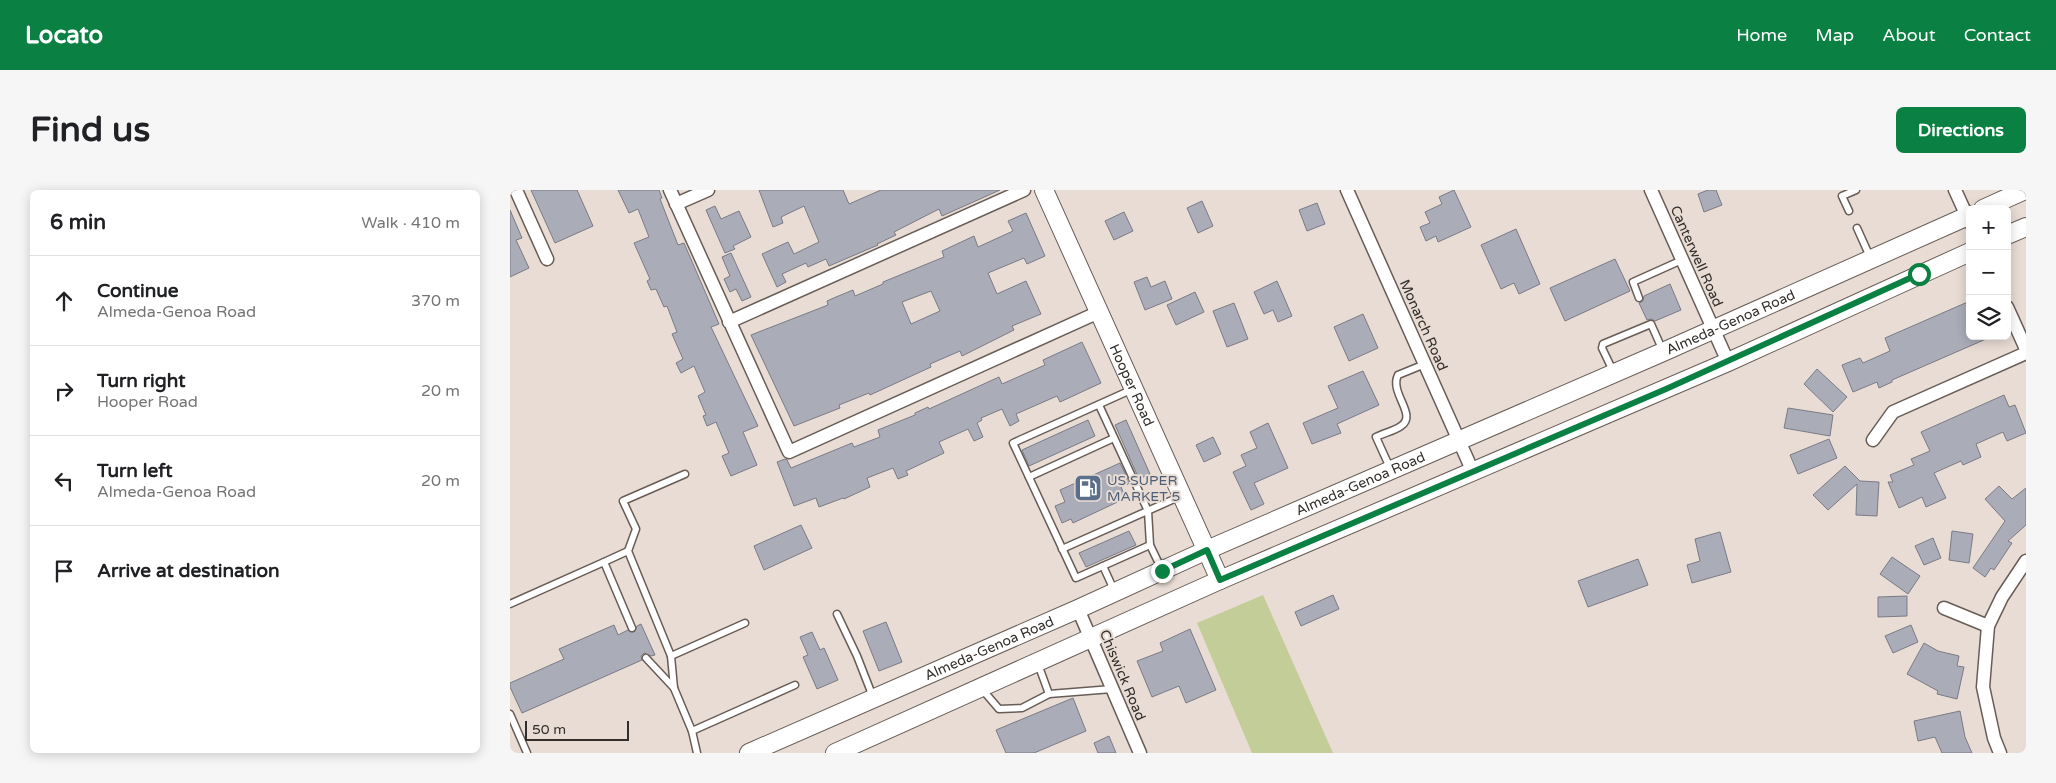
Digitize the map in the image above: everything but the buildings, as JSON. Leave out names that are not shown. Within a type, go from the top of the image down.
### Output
[{"type":"main road","name":"Hooper Road","points":[[1044,190],[1220,580]]},
{"type":"main road","points":[[1992,205],[2025,190]]},
{"type":"main road","name":"Almeda-Genoa Road","points":[[749,753],[1078,609],[1207,550],[1459,442],[1871,259],[1966,219]]},
{"type":"main road","points":[[2011,233],[2026,227]]},
{"type":"main road","points":[[835,753],[1220,580],[1728,362],[1966,254]]},
{"type":"street","points":[[516,190],[547,259]]},
{"type":"street","points":[[670,190],[789,452],[1100,312]]},
{"type":"street","points":[[676,204],[708,190]]},
{"type":"street","points":[[729,322],[1024,190]]},
{"type":"street","name":"Monarch Road","points":[[1347,190],[1473,472]]},
{"type":"street","name":"Canterwell Road","points":[[1651,190],[1728,362]]},
{"type":"street","points":[[1955,190],[1966,212]]},
{"type":"street","points":[[2011,316],[2026,349]]},
{"type":"street","points":[[1872,440],[1893,412],[2026,353]]},
{"type":"street","points":[[2000,753],[1994,738],[1983,687],[1988,626],[2002,597],[2026,561]]},
{"type":"street","points":[[1944,608],[1988,626]]},
{"type":"street","name":"Chiswick Road","points":[[1078,609],[1140,753]]},
{"type":"lane","points":[[1849,211],[1842,196],[1856,190]]},
{"type":"lane","points":[[1857,228],[1871,259]]},
{"type":"lane","points":[[1639,298],[1633,282],[1682,260]]},
{"type":"lane","points":[[1614,374],[1602,348],[1603,344],[1650,324],[1653,325],[1663,352]]},
{"type":"lane","points":[[1391,471],[1376,437],[1403,425],[1407,420],[1407,413],[1395,387],[1398,375],[1425,364]]},
{"type":"lane","points":[[1134,389],[1014,444],[1076,578],[1150,545]]},
{"type":"lane","points":[[1099,405],[1148,511],[1150,545],[1162,571]]},
{"type":"lane","points":[[1029,477],[1114,438]]},
{"type":"lane","points":[[685,474],[623,501],[636,529],[628,552],[671,656],[674,688],[692,731],[697,753]]},
{"type":"lane","points":[[1062,549],[1182,496]]},
{"type":"lane","points":[[510,604],[628,552]]},
{"type":"lane","points":[[604,562],[632,628]]},
{"type":"lane","points":[[1103,566],[1115,592]]},
{"type":"lane","points":[[837,614],[874,698]]},
{"type":"lane","points":[[671,656],[746,623]]},
{"type":"lane","points":[[646,658],[674,688]]},
{"type":"lane","points":[[1038,662],[1049,694]]},
{"type":"lane","points":[[692,731],[795,685]]},
{"type":"lane","points":[[981,688],[999,709],[1022,708],[1049,694],[1112,689]]},
{"type":"lane","points":[[510,714],[528,753]]},
{"type":"green space","points":[[1263,595],[1333,753],[1252,753],[1197,623]]},
{"type":"place","name":"US SUPER MARKET 5","points":[[1088,488]]},
{"type":"route","points":[[1162,571],[1207,550],[1220,580],[1728,362],[1919,274]]}]
